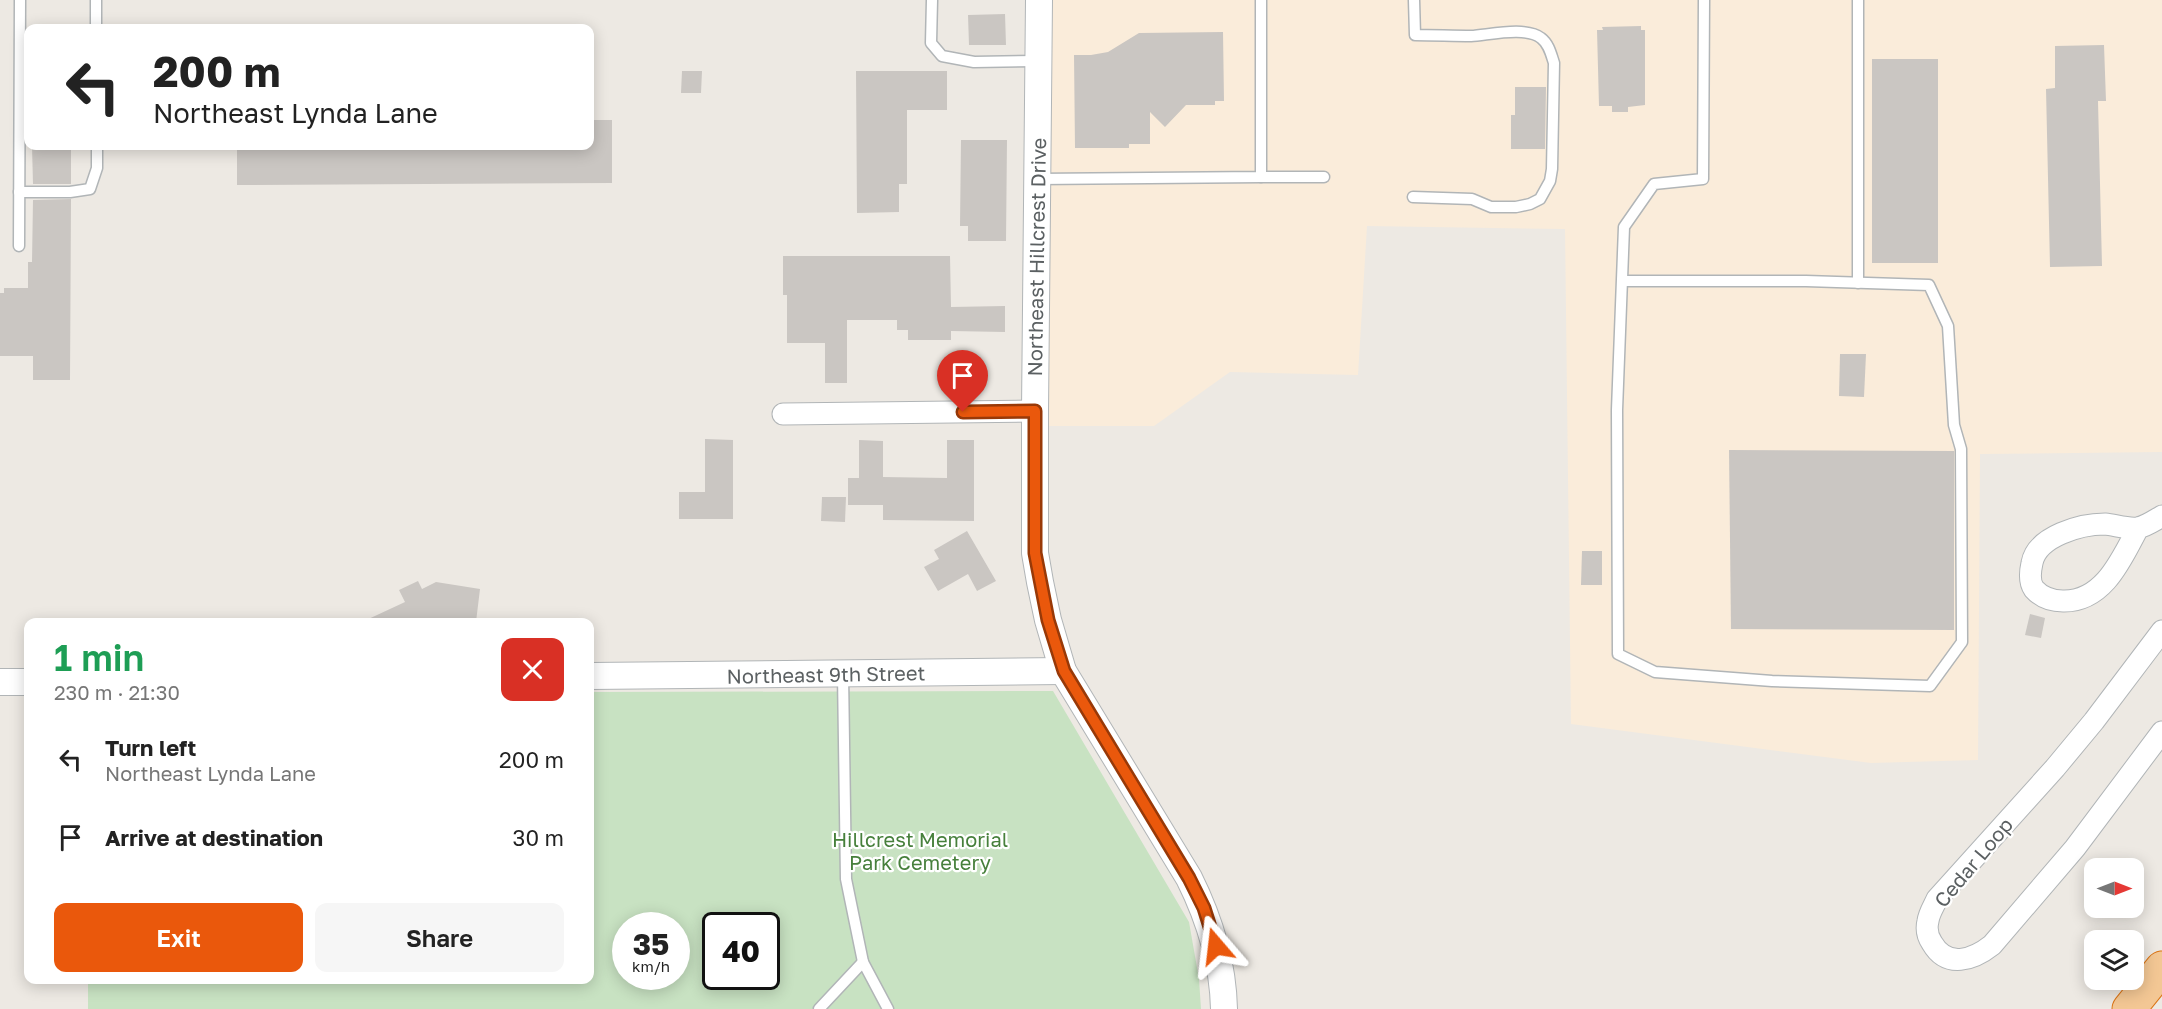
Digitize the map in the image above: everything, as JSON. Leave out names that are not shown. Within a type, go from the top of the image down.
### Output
[{"type":"highway","points":[[2129,1009],[2162,968]]},
{"type":"street","name":"Northeast Hillcrest Drive","points":[[1039,0],[1035,553],[1048,620],[1064,671],[1189,878],[1204,908],[1213,933],[1222,976],[1224,1009]]},
{"type":"street","points":[[783,414],[1035,411]]},
{"type":"street","points":[[2138,528],[2121,561],[2106,582],[2086,596],[2073,601],[2048,599],[2038,594],[2031,585],[2032,559],[2053,537],[2082,527],[2103,524],[2138,528],[2162,516]]},
{"type":"street","name":"Cedar Loop","points":[[2162,630],[2094,721],[2055,768],[1937,899],[1928,922],[1928,936],[1935,948],[1944,957],[1956,961],[1982,953],[1992,945],[2075,848],[2162,732]]},
{"type":"street","name":"Northeast 9th Street","points":[[594,676],[1064,671]]},
{"type":"street","points":[[0,682],[24,682]]},
{"type":"lane","points":[[20,0],[20,246]]},
{"type":"lane","points":[[96,0],[96,24]]},
{"type":"lane","points":[[932,0],[931,43],[942,56],[974,62],[1038,61]]},
{"type":"lane","points":[[1261,0],[1261,177]]},
{"type":"lane","points":[[1413,196],[1472,199],[1491,207],[1516,207],[1540,199],[1546,190],[1552,169],[1554,63],[1550,49],[1541,38],[1533,34],[1415,35],[1414,0]]},
{"type":"lane","points":[[1622,281],[1929,285],[1948,326],[1954,425],[1961,449],[1962,642],[1930,686],[1772,681],[1655,672],[1618,654],[1617,410],[1624,227],[1654,184],[1703,179],[1704,0]]},
{"type":"lane","points":[[1858,0],[1858,283]]},
{"type":"lane","points":[[20,192],[70,192],[90,189],[97,168],[97,150]]},
{"type":"lane","points":[[1037,179],[1324,177]]},
{"type":"lane","points":[[843,674],[846,879],[863,962],[888,1009]]},
{"type":"lane","points":[[819,1009],[863,962]]},
{"type":"shaded area","points":[[1046,0],[2162,0],[2162,452],[1980,454],[1978,760],[1871,763],[1571,724],[1565,229],[1367,226],[1358,375],[1230,372],[1154,426],[1046,426]]},
{"type":"green space","name":"Hillcrest Memorial Park Cemetery","points":[[1053,691],[1189,922],[1199,979],[1201,1009],[88,1009],[88,984],[594,984],[594,692]]},
{"type":"building","points":[[1005,14],[1006,45],[969,45],[968,15]]},
{"type":"building","points":[[1641,26],[1641,30],[1645,30],[1645,105],[1628,107],[1628,112],[1612,112],[1612,106],[1599,106],[1597,30],[1603,30],[1602,27]]},
{"type":"building","points":[[1223,32],[1224,101],[1215,101],[1215,105],[1186,105],[1165,127],[1150,112],[1150,144],[1129,144],[1129,148],[1075,148],[1074,55],[1108,52],[1139,33]]},
{"type":"building","points":[[2104,45],[2106,101],[2098,101],[2102,266],[2050,267],[2046,89],[2055,88],[2055,46]]},
{"type":"building","points":[[1872,59],[1938,59],[1938,263],[1872,263]]},
{"type":"building","points":[[682,71],[702,71],[701,93],[681,93]]},
{"type":"building","points":[[856,71],[947,71],[947,110],[907,110],[907,184],[899,184],[899,212],[857,213]]},
{"type":"building","points":[[1515,87],[1546,87],[1545,149],[1511,149],[1511,115],[1515,115]]},
{"type":"building","points":[[594,120],[612,120],[612,183],[237,185],[237,150],[594,150]]},
{"type":"building","points":[[961,140],[1007,140],[1006,241],[968,241],[968,226],[960,226]]},
{"type":"building","points":[[32,150],[71,150],[71,184],[33,184]]},
{"type":"building","points":[[71,199],[70,380],[33,380],[33,356],[0,356],[0,293],[4,293],[4,288],[28,288],[28,262],[32,262],[33,200]]},
{"type":"building","points":[[783,256],[950,256],[951,307],[1005,306],[1005,332],[951,331],[951,340],[908,340],[908,330],[897,330],[897,320],[847,320],[847,383],[825,383],[825,343],[787,343],[787,295],[783,295]]},
{"type":"building","points":[[1840,354],[1866,354],[1864,397],[1839,396]]},
{"type":"building","points":[[705,439],[733,440],[733,519],[679,519],[679,492],[705,492]]},
{"type":"building","points":[[859,440],[883,441],[883,477],[947,478],[947,440],[974,440],[974,521],[883,520],[883,505],[848,505],[848,478],[859,478]]},
{"type":"building","points":[[1729,450],[1954,451],[1954,630],[1731,629]]},
{"type":"building","points":[[822,497],[846,497],[845,522],[821,521]]},
{"type":"building","points":[[967,531],[996,581],[977,591],[968,574],[938,591],[924,567],[939,559],[934,550]]},
{"type":"building","points":[[1582,551],[1602,551],[1602,585],[1581,585]]},
{"type":"building","points":[[418,581],[422,589],[436,582],[480,589],[476,618],[371,618],[405,602],[399,590]]},
{"type":"building","points":[[2030,614],[2045,618],[2041,638],[2025,635]]},
{"type":"route","points":[[963,412],[1035,411],[1035,553],[1048,620],[1064,671],[1189,878],[1204,908],[1216,946]]}]
